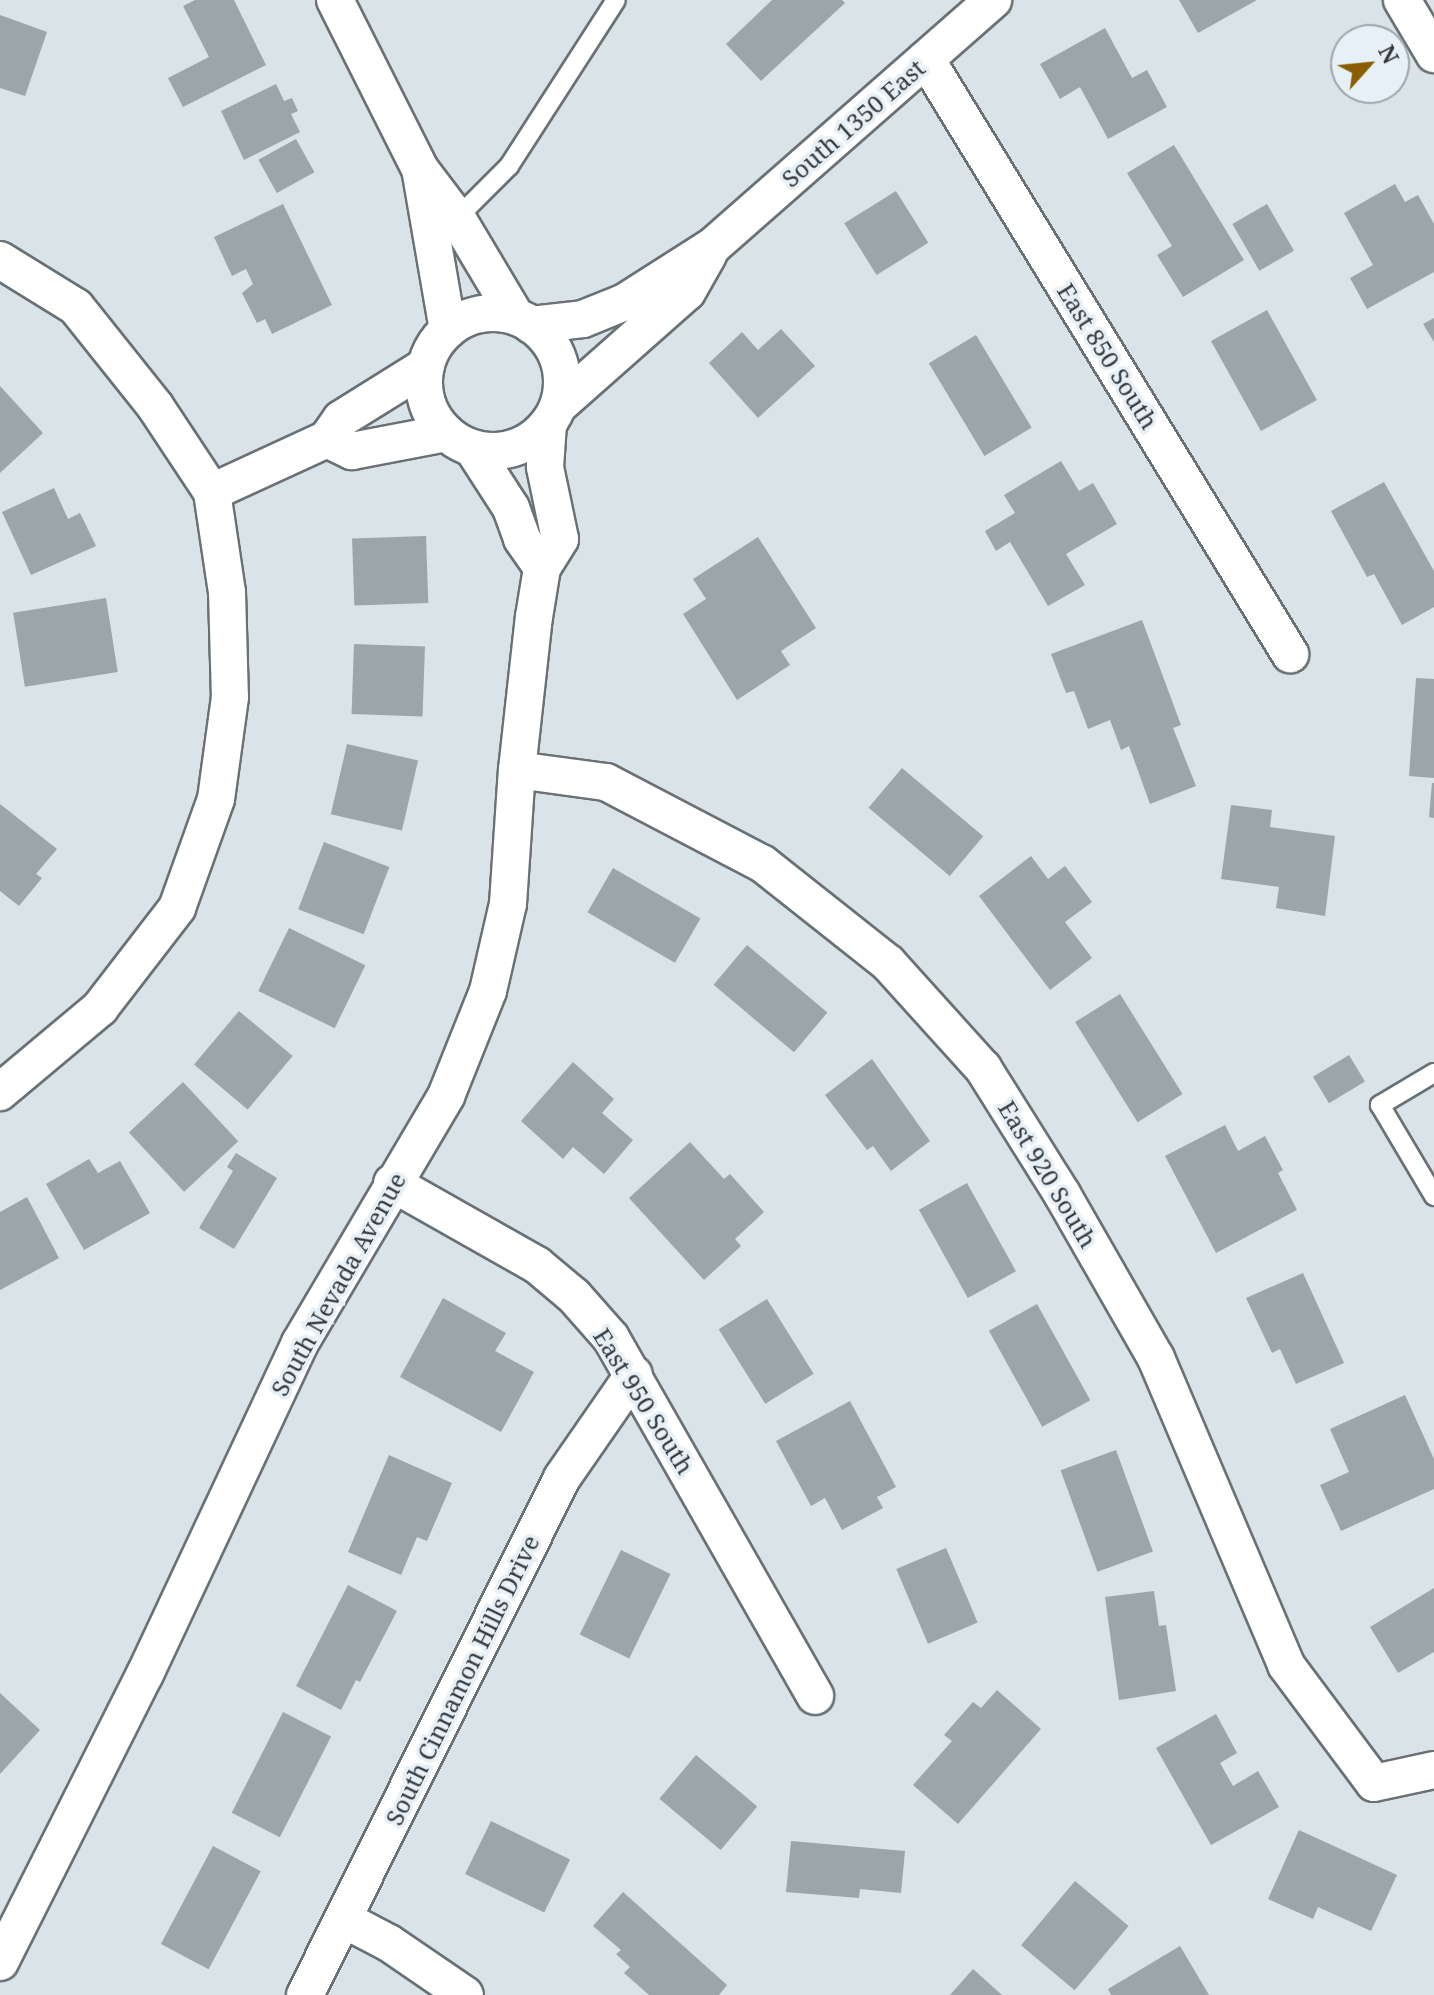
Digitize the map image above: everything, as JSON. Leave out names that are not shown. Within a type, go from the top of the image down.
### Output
[{"type":"street","points":[[327,439],[352,451],[460,441],[494,452],[514,448],[533,439],[553,415],[562,383],[559,361],[548,341],[524,321],[457,218],[420,169],[335,0]]},
{"type":"street","name":"South 1350 East","points":[[524,321],[583,319],[625,302],[713,246],[993,0]]},
{"type":"street","points":[[1402,0],[1434,54]]},
{"type":"street","name":"East 850 South","points":[[926,59],[1290,654]]},
{"type":"street","points":[[420,169],[448,330]]},
{"type":"street","name":"South 1350 East","points":[[553,415],[687,292],[713,246]]},
{"type":"street","points":[[0,260],[76,307],[155,406],[212,492],[227,592],[230,697],[216,799],[177,908],[100,1008],[0,1092]]},
{"type":"street","points":[[524,321],[480,314],[448,330],[434,347],[426,366],[427,402],[511,508],[522,539],[542,568]]},
{"type":"street","points":[[212,492],[327,439],[341,419],[426,366]]},
{"type":"street","name":"South Nevada Avenue","points":[[0,1962],[145,1674],[300,1343],[446,1096],[488,991],[508,904],[517,770],[542,568],[560,539],[545,467],[553,415]]},
{"type":"street","name":"East 920 South","points":[[517,770],[606,782],[763,864],[888,963],[983,1068],[1062,1194],[1156,1358],[1286,1665],[1374,1783],[1434,1770]]},
{"type":"street","name":"East 950 South","points":[[392,1183],[537,1265],[574,1296],[611,1338],[815,1696]]},
{"type":"street","name":"South Cinnamon Hills Drive","points":[[305,1995],[562,1478],[634,1374]]},
{"type":"street","points":[[343,1919],[389,1943],[465,1995]]},
{"type":"lane","points":[[457,218],[509,166],[616,0]]},
{"type":"lane","points":[[1434,1073],[1380,1105],[1434,1196]]},
{"type":"building","points":[[195,0],[234,0],[266,65],[183,107],[168,78],[209,57],[183,6]]},
{"type":"building","points":[[772,0],[842,0],[845,3],[761,81],[726,44]]},
{"type":"building","points":[[1179,0],[1257,0],[1198,33]]},
{"type":"building","points":[[0,15],[47,32],[25,96],[0,88]]},
{"type":"building","points":[[1105,28],[1132,78],[1147,70],[1167,107],[1108,139],[1080,87],[1060,99],[1040,64]]},
{"type":"building","points":[[276,84],[284,101],[292,98],[298,111],[291,114],[300,132],[244,160],[221,111]]},
{"type":"building","points":[[296,139],[314,172],[277,193],[258,160]]},
{"type":"building","points":[[1174,145],[1244,260],[1183,297],[1157,255],[1172,246],[1127,173]]},
{"type":"building","points":[[1395,184],[1405,202],[1418,195],[1434,224],[1434,272],[1367,309],[1350,278],[1373,265],[1344,213]]},
{"type":"building","points":[[896,191],[928,243],[877,275],[844,223]]},
{"type":"building","points":[[283,204],[332,305],[272,334],[265,319],[257,323],[242,293],[253,284],[246,269],[232,276],[214,237]]},
{"type":"building","points":[[1267,204],[1294,251],[1259,271],[1232,224]]},
{"type":"building","points":[[1267,310],[1317,400],[1261,431],[1211,341]]},
{"type":"building","points":[[1434,318],[1434,342],[1423,324]]},
{"type":"building","points":[[781,329],[815,366],[758,418],[709,363],[742,332],[758,350]]},
{"type":"building","points":[[976,335],[1032,428],[984,456],[929,363]]},
{"type":"building","points":[[0,386],[43,433],[0,473]]},
{"type":"building","points":[[1061,461],[1079,491],[1093,483],[1117,524],[1066,554],[1085,585],[1048,606],[1010,542],[996,551],[985,531],[1015,513],[1004,495]]},
{"type":"building","points":[[1384,482],[1434,571],[1434,607],[1402,625],[1374,574],[1367,577],[1331,511]]},
{"type":"building","points":[[54,488],[68,519],[80,513],[96,546],[31,575],[2,512]]},
{"type":"building","points":[[426,536],[428,603],[354,606],[352,539]]},
{"type":"building","points":[[758,537],[816,628],[781,651],[790,665],[737,700],[683,614],[706,599],[693,579]]},
{"type":"building","points":[[106,598],[118,672],[25,687],[13,613]]},
{"type":"building","points":[[1142,620],[1181,725],[1173,728],[1196,786],[1150,804],[1129,746],[1121,750],[1110,720],[1088,729],[1074,691],[1066,693],[1051,654]]},
{"type":"building","points":[[354,644],[425,646],[423,716],[352,714]]},
{"type":"building","points":[[1416,678],[1434,679],[1434,778],[1409,776]]},
{"type":"building","points":[[347,744],[418,760],[402,831],[331,814]]},
{"type":"building","points":[[902,768],[983,836],[950,876],[869,808]]},
{"type":"building","points":[[1434,783],[1434,818],[1429,817]]},
{"type":"building","points":[[0,804],[57,849],[36,874],[42,878],[19,906],[0,891]]},
{"type":"building","points":[[1231,805],[1272,810],[1270,827],[1335,836],[1325,916],[1276,908],[1279,887],[1221,879]]},
{"type":"building","points":[[324,842],[389,867],[364,934],[298,909]]},
{"type":"building","points":[[1031,856],[1048,879],[1065,866],[1092,902],[1065,922],[1092,958],[1050,990],[979,896]]},
{"type":"building","points":[[613,868],[700,918],[675,963],[588,912]]},
{"type":"building","points":[[289,928],[365,965],[335,1028],[258,991]]},
{"type":"building","points":[[747,945],[827,1012],[794,1052],[714,985]]},
{"type":"building","points":[[1120,994],[1183,1094],[1138,1122],[1075,1022]]},
{"type":"building","points":[[239,1011],[293,1056],[248,1110],[194,1065]]},
{"type":"building","points":[[1349,1055],[1365,1082],[1329,1103],[1313,1077]]},
{"type":"building","points":[[872,1059],[930,1141],[891,1171],[873,1146],[867,1150],[825,1095]]},
{"type":"building","points":[[573,1062],[614,1099],[602,1113],[633,1140],[604,1174],[573,1147],[563,1159],[521,1121]]},
{"type":"building","points":[[183,1082],[238,1141],[184,1192],[129,1132]]},
{"type":"building","points":[[1225,1125],[1238,1151],[1265,1136],[1283,1170],[1278,1173],[1297,1210],[1216,1253],[1165,1156]]},
{"type":"building","points":[[690,1142],[724,1179],[730,1174],[764,1212],[735,1239],[741,1246],[704,1280],[629,1198]]},
{"type":"building","points":[[236,1153],[277,1178],[234,1249],[199,1228],[233,1171],[227,1167]]},
{"type":"building","points":[[89,1159],[98,1173],[120,1161],[150,1213],[84,1250],[46,1184]]},
{"type":"building","points":[[967,1183],[1016,1271],[968,1298],[919,1210]]},
{"type":"building","points":[[27,1197],[59,1258],[0,1290],[0,1212]]},
{"type":"building","points":[[1303,1273],[1344,1363],[1296,1384],[1280,1349],[1272,1353],[1246,1298]]},
{"type":"building","points":[[443,1298],[506,1333],[495,1351],[534,1372],[501,1432],[400,1377]]},
{"type":"building","points":[[767,1299],[814,1374],[765,1404],[719,1329]]},
{"type":"building","points":[[1037,1304],[1090,1400],[1042,1427],[989,1331]]},
{"type":"building","points":[[1405,1395],[1434,1459],[1434,1489],[1341,1531],[1320,1485],[1349,1472],[1330,1429]]},
{"type":"building","points":[[850,1401],[896,1487],[877,1497],[883,1508],[842,1530],[825,1498],[811,1506],[776,1441]]},
{"type":"building","points":[[1116,1450],[1153,1551],[1097,1572],[1061,1470]]},
{"type":"building","points":[[389,1455],[452,1483],[427,1541],[417,1537],[401,1575],[348,1552]]},
{"type":"building","points":[[946,1548],[978,1623],[928,1644],[896,1569]]},
{"type":"building","points":[[621,1550],[670,1574],[629,1659],[580,1634]]},
{"type":"building","points":[[348,1585],[397,1611],[360,1682],[356,1680],[341,1710],[296,1686]]},
{"type":"building","points":[[1434,1588],[1434,1652],[1398,1673],[1370,1627]]},
{"type":"building","points":[[1154,1591],[1159,1626],[1166,1625],[1176,1691],[1119,1700],[1105,1597]]},
{"type":"building","points":[[997,1690],[1041,1729],[958,1824],[913,1785],[952,1741],[944,1735],[973,1702],[981,1708]]},
{"type":"building","points":[[0,1693],[40,1730],[0,1774]]},
{"type":"building","points":[[283,1712],[331,1737],[280,1837],[232,1813]]},
{"type":"building","points":[[1216,1714],[1237,1753],[1220,1763],[1233,1786],[1258,1771],[1279,1807],[1211,1845],[1156,1748]]},
{"type":"building","points":[[696,1755],[757,1806],[721,1850],[659,1799]]},
{"type":"building","points":[[491,1821],[570,1860],[544,1913],[465,1874]]},
{"type":"building","points":[[1299,1830],[1397,1875],[1371,1931],[1318,1907],[1313,1919],[1268,1899]]},
{"type":"building","points":[[791,1841],[905,1851],[901,1893],[860,1889],[859,1898],[786,1892]]},
{"type":"building","points":[[213,1846],[261,1871],[209,1969],[161,1944]]},
{"type":"building","points":[[1075,1881],[1129,1926],[1075,1990],[1021,1945]]},
{"type":"building","points":[[623,1892],[727,1985],[719,1995],[649,1995],[624,1973],[630,1967],[616,1954],[621,1950],[593,1926]]},
{"type":"building","points":[[1180,1946],[1209,1995],[1111,1995],[1108,1989]]},
{"type":"building","points":[[973,1969],[1002,1995],[950,1995]]}]
